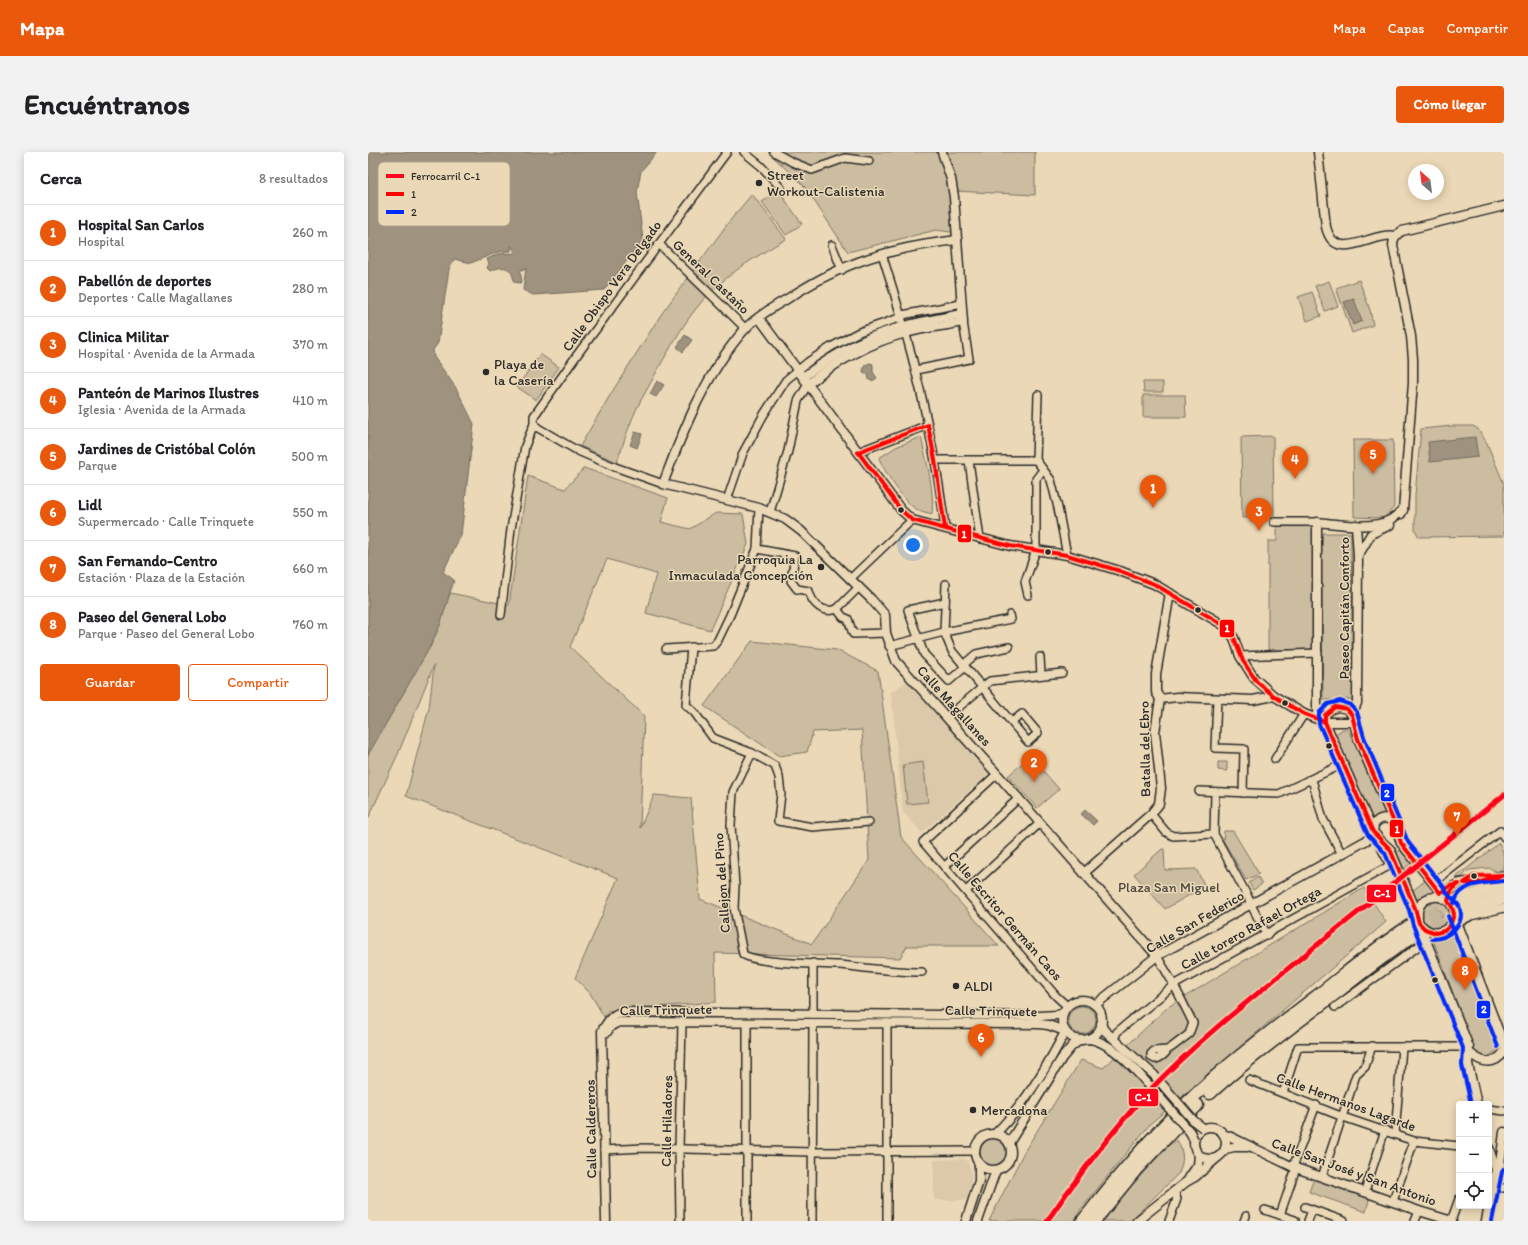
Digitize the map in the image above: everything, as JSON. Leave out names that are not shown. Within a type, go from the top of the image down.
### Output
[{"type":"highway","points":[[1447,901],[1504,888]]},
{"type":"highway","points":[[1447,901],[1504,898]]},
{"type":"highway","points":[[1084,1221],[1135,1156],[1215,1077],[1385,943],[1419,928]]},
{"type":"highway","points":[[1094,1221],[1142,1162],[1192,1110],[1221,1083],[1419,928]]},
{"type":"street","name":"Calle Obispo Vera Delgado","points":[[500,615],[512,529],[526,446],[534,424],[534,416],[727,152]]},
{"type":"street","points":[[744,152],[761,166],[781,188]]},
{"type":"street","points":[[774,152],[792,162],[812,170],[845,158],[869,161]]},
{"type":"street","points":[[916,370],[968,359],[961,304],[954,197],[951,179],[942,152]]},
{"type":"street","points":[[1318,152],[1326,227],[1327,233],[1331,239],[1343,246],[1349,246],[1388,235],[1394,238]]},
{"type":"street","points":[[1358,556],[1370,534],[1393,524],[1400,517],[1403,510],[1413,383],[1413,359],[1411,336],[1393,245],[1394,238],[1402,230],[1504,206]]},
{"type":"street","points":[[663,484],[686,424],[722,358],[746,328],[800,291],[842,270],[882,254],[921,245],[957,240]]},
{"type":"street","name":"General Castaño","points":[[659,244],[746,328]]},
{"type":"street","points":[[832,245],[842,270]]},
{"type":"street","points":[[882,254],[902,316],[916,370],[935,460],[945,528]]},
{"type":"street","points":[[534,424],[538,428],[578,451],[615,468],[663,484],[727,500],[743,454],[763,416],[786,380],[831,347],[859,332],[902,316],[961,304]]},
{"type":"street","points":[[759,318],[901,510],[912,520],[945,528],[956,533],[1010,546],[1067,555],[1154,584],[1225,626],[1234,638],[1240,656],[1257,682],[1274,696],[1304,714],[1325,722],[1353,718]]},
{"type":"street","points":[[770,512],[788,451],[798,401],[806,381],[836,356],[863,341],[905,329],[963,318]]},
{"type":"street","points":[[1038,395],[1036,460],[1051,480],[1067,555]]},
{"type":"street","points":[[858,452],[928,425]]},
{"type":"street","points":[[935,460],[1036,460]]},
{"type":"street","points":[[969,461],[980,539]]},
{"type":"street","points":[[1028,595],[1026,582],[1036,550],[1036,479],[1043,470]]},
{"type":"street","name":"Calle Magallanes","points":[[727,500],[759,508],[785,519],[801,531],[885,615],[886,633],[889,646],[896,661],[1019,798],[1157,956]]},
{"type":"street","points":[[666,649],[713,646],[718,640],[757,549],[759,508]]},
{"type":"street","points":[[1274,522],[1318,522],[1370,525],[1392,519],[1403,510]]},
{"type":"street","points":[[850,579],[912,520]]},
{"type":"street","name":"Paseo Capitán Conforto","points":[[1318,522],[1317,712],[1325,722]]},
{"type":"street","name":"Paseo Capitán Conforto","points":[[1353,718],[1357,703],[1358,556],[1356,525]]},
{"type":"street","points":[[757,549],[795,556],[791,581],[797,589],[809,591],[811,599],[823,610],[833,611],[837,609],[858,587]]},
{"type":"street","points":[[946,584],[944,632],[952,651],[981,688],[1012,722]]},
{"type":"street","name":"Batalla del Ebro","points":[[1084,873],[1151,814],[1159,804],[1161,788],[1155,732],[1160,699],[1156,692],[1156,674],[1170,593]]},
{"type":"street","points":[[945,602],[908,610],[924,654],[949,681],[976,654],[1010,647]]},
{"type":"street","points":[[837,609],[844,617],[848,619],[853,634],[886,633]]},
{"type":"street","points":[[889,646],[1011,617]]},
{"type":"street","points":[[691,647],[686,705],[694,712],[713,738],[752,753],[776,766],[781,794],[778,821],[813,827],[869,822]]},
{"type":"street","points":[[1240,656],[1318,653]]},
{"type":"street","points":[[1040,657],[1041,675]]},
{"type":"street","points":[[947,717],[990,681],[1062,673]]},
{"type":"street","points":[[1160,699],[1177,697],[1253,700],[1274,696]]},
{"type":"street","points":[[1217,699],[1216,748],[1244,749],[1243,793]]},
{"type":"street","points":[[1447,901],[1401,843],[1394,821],[1358,739],[1353,718],[1347,709],[1335,707],[1331,709],[1325,715],[1325,722],[1377,836],[1390,849],[1419,928],[1470,1050],[1477,1059],[1490,1062],[1497,1059],[1504,1052]]},
{"type":"street","points":[[1275,759],[1304,714]]},
{"type":"street","name":"Callejon del Pino","points":[[752,753],[733,792],[731,825],[735,886],[734,908],[741,951],[745,956],[776,962],[812,963],[896,972],[922,972]]},
{"type":"street","points":[[1199,791],[1279,794],[1311,782],[1343,764]]},
{"type":"street","name":"Calle Escritor Germán Caos","points":[[997,774],[923,842],[1056,996],[1065,1010]]},
{"type":"street","points":[[1311,782],[1323,819],[1342,854]]},
{"type":"street","points":[[1215,792],[1214,834],[1267,935]]},
{"type":"street","points":[[945,866],[1019,798]]},
{"type":"street","points":[[1151,814],[1166,832],[1173,836],[1214,834]]},
{"type":"street","points":[[1377,836],[1374,825],[1380,819],[1384,818],[1394,821]]},
{"type":"street","points":[[966,891],[1040,822]]},
{"type":"street","points":[[1502,834],[1438,880],[1458,923],[1504,1045]]},
{"type":"street","name":"Calle San Federico","points":[[1095,1005],[1157,956],[1377,836]]},
{"type":"street","name":"Calle torero Rafael Ortega","points":[[1114,1039],[1120,1029],[1174,985],[1267,935],[1389,865],[1377,836]]},
{"type":"street","points":[[1390,849],[1401,843]]},
{"type":"street","points":[[1419,928],[1432,932],[1444,931],[1450,926],[1447,901],[1450,886],[1504,875]]},
{"type":"street","points":[[1447,901],[1452,890],[1461,883]]},
{"type":"street","points":[[1335,1007],[1419,928],[1421,904],[1428,898],[1447,901]]},
{"type":"street","points":[[1458,923],[1471,916],[1504,908]]},
{"type":"street","points":[[1157,956],[1174,985],[1193,1023],[1189,1034],[1167,1050]]},
{"type":"street","points":[[812,963],[813,1014]]},
{"type":"street","points":[[1089,1039],[1097,1033],[1101,1024],[1101,1016],[1095,1005],[1084,1000],[1072,1002],[1065,1010],[1062,1023],[1065,1032],[1072,1038],[1080,1040],[1095,1039],[1117,1053],[1147,1083],[1190,1132],[1194,1140]]},
{"type":"street","name":"Calle Trinquete","points":[[603,1036],[602,1031],[607,1023],[612,1017],[620,1013],[1045,1016],[1057,1015],[1065,1010]]},
{"type":"street","name":"Calle Trinquete","points":[[603,1036],[611,1026],[619,1022],[1039,1024],[1048,1025],[1065,1032]]},
{"type":"street","name":"Calle Hiladores","points":[[680,1221],[678,1148],[682,1022]]},
{"type":"street","points":[[747,1023],[747,1221]]},
{"type":"street","points":[[812,1221],[813,1023]]},
{"type":"street","points":[[887,1023],[887,1221]]},
{"type":"street","points":[[1101,1024],[1104,1030],[1154,1075],[1194,1121],[1203,1128]]},
{"type":"street","points":[[966,1221],[979,1181],[979,1164],[975,1151],[979,1140],[995,1134],[1010,1119],[1054,1053],[1065,1032]]},
{"type":"street","name":"Calle Caldereros","points":[[603,1036],[606,1221]]},
{"type":"street","points":[[979,1164],[984,1168],[996,1170],[1001,1168],[1009,1160],[1011,1154],[1009,1143],[1014,1132],[1062,1058],[1072,1046],[1080,1040]]},
{"type":"street","points":[[1283,1093],[1298,1047],[1372,1046],[1470,1050]]},
{"type":"street","points":[[1322,1177],[1356,1075],[1365,1067],[1372,1046]]},
{"type":"street","points":[[1395,1134],[1402,1047]]},
{"type":"street","points":[[1470,1050],[1468,1064],[1476,1101]]},
{"type":"street","name":"Calle Hermanos Lagarde","points":[[1249,1080],[1316,1105],[1343,1117],[1414,1141],[1456,1146]]},
{"type":"street","points":[[1280,1215],[1316,1105]]},
{"type":"street","points":[[1492,1109],[1504,1110]]},
{"type":"street","points":[[1186,1182],[1198,1165],[1198,1155],[1193,1145],[1196,1134],[1203,1128],[1217,1128],[1224,1135],[1250,1147]]},
{"type":"street","points":[[1365,1191],[1385,1130]]},
{"type":"street","points":[[1492,1184],[1496,1170],[1500,1164],[1504,1132]]},
{"type":"street","points":[[995,1134],[1001,1136],[1009,1143]]},
{"type":"street","points":[[1137,1221],[1174,1191],[1195,1177],[1218,1157],[1224,1149],[1224,1135]]},
{"type":"street","points":[[1393,1201],[1414,1141]]},
{"type":"street","name":"Calle San José y San Antonio","points":[[1224,1149],[1234,1147],[1250,1147],[1322,1177],[1452,1221]]},
{"type":"street","points":[[604,1150],[678,1148],[812,1152],[975,1151]]},
{"type":"street","points":[[1492,1148],[1503,1148]]},
{"type":"street","points":[[1198,1155],[1208,1159],[1218,1157]]},
{"type":"street","points":[[1492,1157],[1496,1170]]},
{"type":"street","points":[[978,1221],[996,1170]]},
{"type":"street","points":[[1492,1188],[1504,1188]]},
{"type":"street","points":[[1169,1221],[1177,1199],[1177,1194],[1174,1191]]},
{"type":"street","points":[[1304,1207],[1343,1221]]},
{"type":"street","points":[[1452,1221],[1456,1208]]},
{"type":"street","points":[[1486,1221],[1488,1209]]},
{"type":"street","points":[[1265,1210],[1295,1220]]},
{"type":"street","points":[[1308,1221],[1312,1210]]},
{"type":"street","points":[[1415,1221],[1419,1211]]},
{"type":"shaded area","points":[[368,152],[657,152],[641,171],[637,192],[643,240],[604,290],[533,295],[523,290],[526,268],[520,271],[522,281],[520,283],[514,282],[511,273],[506,268],[499,268],[490,271],[487,268],[489,264],[487,259],[498,254],[516,253],[511,246],[511,251],[498,252],[471,263],[454,259],[449,269],[438,343],[433,350],[434,357],[456,388],[474,424],[461,535],[443,572],[454,580],[440,625],[430,647],[368,755]]},
{"type":"shaded area","points":[[1354,299],[1362,321],[1353,325],[1344,302]]},
{"type":"shaded area","points":[[685,335],[692,340],[683,352],[677,347]]},
{"type":"shaded area","points":[[870,363],[873,364],[873,372],[877,378],[872,381],[869,380],[868,374],[864,373],[863,371],[865,365]]},
{"type":"shaded area","points":[[657,381],[664,385],[656,397],[650,394]]},
{"type":"shaded area","points":[[635,432],[642,434],[637,448],[630,445]]},
{"type":"shaded area","points":[[1475,437],[1478,457],[1430,462],[1428,442]]},
{"type":"shaded area","points":[[906,682],[990,772],[922,833],[903,812],[891,692]]},
{"type":"shaded area","points":[[1085,810],[1097,821],[1093,825],[1081,814]]},
{"type":"shaded area","points":[[1438,909],[1441,910],[1441,920],[1434,921],[1431,920],[1430,913],[1431,910]]},
{"type":"shaded area","points":[[965,1159],[968,1162],[972,1174],[970,1193],[966,1200],[934,1200],[934,1160]]},
{"type":"green space","points":[[768,152],[1035,152],[1035,195],[954,191],[957,233],[936,230],[848,252],[805,187]]},
{"type":"green space","points":[[779,191],[802,224],[786,235],[762,202]]},
{"type":"green space","points":[[752,194],[786,239],[746,264],[727,278],[709,294],[695,310],[672,344],[636,409],[617,462],[580,446],[660,316],[728,223]]},
{"type":"green space","points":[[1359,280],[1370,310],[1373,325],[1352,333],[1336,288]]},
{"type":"green space","points":[[1329,281],[1338,306],[1325,311],[1315,286]]},
{"type":"green space","points":[[1312,292],[1321,316],[1307,321],[1298,297]]},
{"type":"green space","points":[[540,354],[559,367],[536,400],[517,387]]},
{"type":"green space","points":[[1143,382],[1163,382],[1163,392],[1144,392]]},
{"type":"green space","points":[[1143,395],[1185,395],[1186,417],[1143,417]]},
{"type":"green space","points":[[1452,426],[1473,426],[1478,429],[1487,443],[1504,484],[1504,536],[1419,537],[1415,530],[1415,495],[1421,429]]},
{"type":"green space","points":[[1273,436],[1274,517],[1242,518],[1241,437]]},
{"type":"green space","points":[[921,437],[931,486],[933,505],[932,514],[916,509],[906,500],[890,478],[879,458],[896,447]]},
{"type":"green space","points":[[1353,440],[1393,440],[1394,507],[1384,518],[1354,517]]},
{"type":"green space","points":[[584,468],[668,498],[661,522],[690,529],[716,513],[743,514],[748,544],[710,630],[646,613],[656,574],[607,559],[570,647],[644,716],[640,828],[654,795],[691,798],[700,899],[812,944],[869,860],[862,730],[813,732],[807,752],[779,756],[704,706],[752,641],[837,650],[878,671],[901,837],[999,946],[907,946],[900,958],[715,953],[716,1002],[608,1011],[604,1017],[590,993],[575,978],[618,878],[406,796],[429,708],[434,665],[398,754],[368,819],[368,749],[394,702],[430,647],[440,625],[450,593],[509,605],[528,476],[565,489]]},
{"type":"green space","points":[[1277,524],[1315,524],[1315,650],[1268,650],[1268,541],[1277,541]]},
{"type":"green space","points":[[1321,533],[1351,533],[1353,699],[1323,700]]},
{"type":"green space","points":[[1343,729],[1348,730],[1387,811],[1386,814],[1374,820],[1371,819],[1334,735]]},
{"type":"green space","points":[[1030,756],[1059,789],[1037,808],[1008,776]]},
{"type":"green space","points":[[923,762],[928,802],[907,804],[903,765]]},
{"type":"green space","points":[[1218,762],[1227,762],[1227,771],[1218,770]]},
{"type":"green space","points":[[1224,831],[1233,831],[1259,874],[1246,880],[1223,840]]},
{"type":"green space","points":[[1499,843],[1503,852],[1504,861],[1503,868],[1498,872],[1489,868],[1469,870],[1462,877],[1455,878]]},
{"type":"green space","name":"Plaza San Miguel","points":[[1162,849],[1164,849],[1165,870],[1196,869],[1205,886],[1165,909],[1134,874]]},
{"type":"green space","points":[[1401,849],[1412,862],[1403,870],[1396,853]]},
{"type":"green space","points":[[1258,877],[1262,884],[1253,890],[1249,883]]},
{"type":"green space","points":[[1426,880],[1435,892],[1419,903],[1417,902],[1412,891]]},
{"type":"green space","points":[[1364,888],[1386,922],[1150,1124],[1081,1209],[1074,1221],[989,1221],[1024,1152],[1081,1060],[1103,1068],[1168,1007]]},
{"type":"green space","points":[[1436,901],[1446,905],[1450,915],[1446,925],[1436,929],[1426,925],[1422,915],[1426,905]]},
{"type":"green space","points":[[1455,930],[1499,1041],[1497,1050],[1488,1057],[1476,1054],[1433,940]]},
{"type":"green space","points":[[1082,1006],[1092,1010],[1096,1020],[1092,1030],[1082,1034],[1072,1030],[1068,1020],[1072,1010]]},
{"type":"green space","points":[[994,1138],[1004,1142],[1008,1152],[1004,1162],[994,1166],[984,1162],[980,1152],[984,1142]]},
{"type":"green space","points":[[1177,1140],[1182,1156],[1182,1164],[1179,1173],[1130,1221],[1104,1221],[1116,1202],[1169,1145]]},
{"type":"green space","points":[[1314,1178],[1370,1196],[1366,1212],[1309,1192]]},
{"type":"tunnel","points":[[1413,924],[1457,901]]},
{"type":"tunnel","points":[[1416,934],[1461,911]]},
{"type":"rail line","name":"C-1","points":[[1047,1221],[1122,1121],[1150,1090],[1189,1052],[1229,1017],[1504,795]]},
{"type":"transit line","name":"1","points":[[858,452],[928,425],[935,460],[945,528]]},
{"type":"transit line","name":"1","points":[[858,452],[901,510],[912,520],[1010,546],[1067,555],[1120,571],[1154,584],[1225,626],[1234,638],[1243,661],[1257,682],[1274,696],[1292,707],[1304,714],[1325,722]]},
{"type":"transit line","name":"2","points":[[1432,939],[1444,936],[1454,929],[1460,919],[1461,913],[1459,906],[1449,896],[1443,886],[1408,842],[1364,737],[1357,712],[1351,705],[1340,701],[1328,704],[1319,713],[1319,724],[1368,835],[1385,853],[1409,910],[1413,925],[1463,1048],[1462,1065],[1470,1101]]},
{"type":"transit line","name":"1","points":[[1335,707],[1347,709],[1352,715],[1358,739],[1396,827],[1401,843],[1440,893],[1450,886],[1459,884],[1451,891],[1449,896],[1448,901],[1454,914],[1450,926],[1444,931],[1436,933],[1425,929],[1419,923],[1415,908],[1390,849],[1373,832],[1325,722],[1325,715],[1335,707]]},
{"type":"transit line","name":"1","points":[[1504,875],[1477,883],[1464,883],[1474,876],[1504,875]]},
{"type":"transit line","name":"2","points":[[1454,903],[1457,896],[1468,887],[1482,883],[1504,881]]},
{"type":"transit line","name":"2","points":[[1448,916],[1498,1047]]},
{"type":"transit line","name":"2","points":[[1492,1221],[1502,1172],[1504,1169]]},
{"type":"place","name":"Street Workout-Calistenia","points":[[759,183]]},
{"type":"place","name":"Playa de la Casería","points":[[486,372]]},
{"type":"place","name":"Jardines de Cristóbal Colón","points":[[1373,474]]},
{"type":"place","name":"Panteón de Marinos Ilustres","points":[[1295,479]]},
{"type":"place","name":"Hospital San Carlos","points":[[1153,508]]},
{"type":"place","name":"Clinica Militar","points":[[1259,531]]},
{"type":"place","name":"Parroquia La Inmaculada Concepción","points":[[821,567]]},
{"type":"place","name":"Pabellón de deportes","points":[[1034,782]]},
{"type":"place","name":"San Fernando-Centro","points":[[1457,836]]},
{"type":"place","name":"ALDI","points":[[956,986]]},
{"type":"place","name":"Paseo del General Lobo","points":[[1465,990]]},
{"type":"place","name":"Lidl","points":[[981,1057]]},
{"type":"place","name":"Mercadona","points":[[973,1110]]}]
